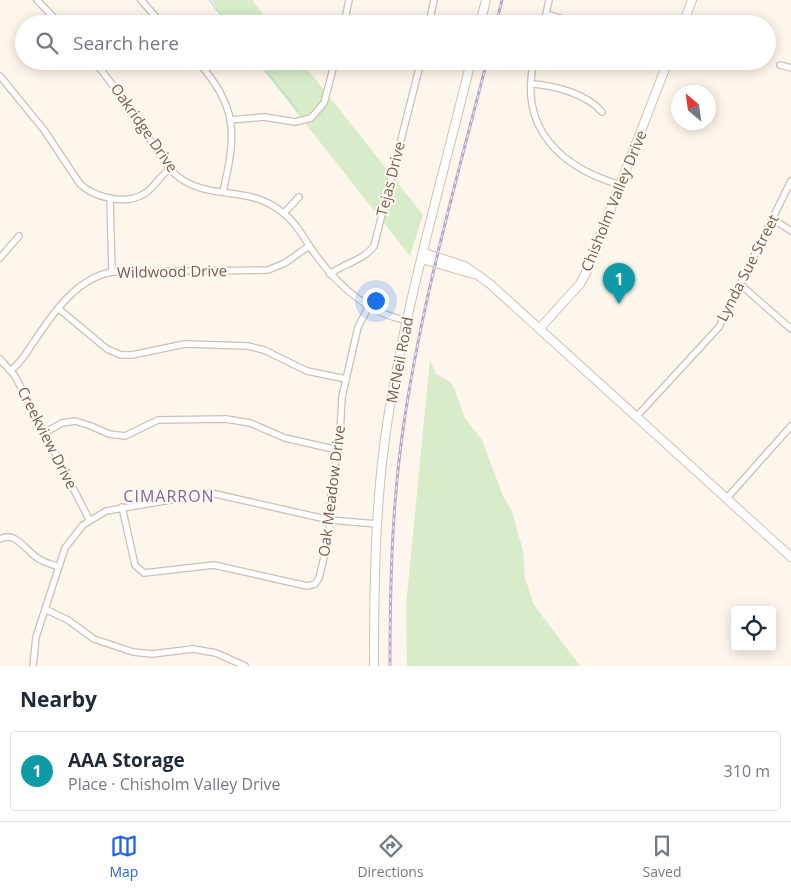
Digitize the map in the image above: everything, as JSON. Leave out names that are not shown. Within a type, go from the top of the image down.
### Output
[{"type":"main road","points":[[482,15],[486,0]]},
{"type":"main road","points":[[686,15],[692,0]]},
{"type":"main road","name":"McNeil Road","points":[[374,666],[377,524],[386,430],[408,321],[469,70]]},
{"type":"main road","name":"Chisholm Valley Drive","points":[[540,328],[580,284],[591,262],[665,70]]},
{"type":"main road","points":[[423,256],[480,277],[540,328],[791,557]]},
{"type":"street","points":[[37,0],[51,15]]},
{"type":"street","points":[[141,0],[154,15]]},
{"type":"street","points":[[346,15],[349,0]]},
{"type":"street","points":[[431,15],[434,0]]},
{"type":"street","points":[[549,0],[546,14],[549,15]]},
{"type":"street","points":[[780,65],[791,68]]},
{"type":"street","name":"Oakridge Drive","points":[[101,70],[120,94],[170,169],[182,180],[195,186],[258,197],[284,213],[296,225],[330,274],[346,290],[388,316],[408,321]]},
{"type":"street","points":[[204,70],[223,97],[230,120],[233,145],[223,192]]},
{"type":"street","points":[[230,120],[264,117],[295,122],[311,118],[324,103],[333,70]]},
{"type":"street","name":"Tejas Drive","points":[[330,274],[340,266],[366,255],[374,246],[419,70]]},
{"type":"street","points":[[533,70],[531,84],[535,116],[542,132],[555,150],[583,172],[620,186]]},
{"type":"street","points":[[0,76],[44,130],[80,184],[97,195],[110,198],[141,196],[170,169]]},
{"type":"street","points":[[531,84],[557,88],[592,102],[602,112]]},
{"type":"street","name":"Lynda Sue Street","points":[[637,416],[713,334],[724,319],[791,181]]},
{"type":"street","points":[[284,213],[299,197]]},
{"type":"street","points":[[110,198],[112,272]]},
{"type":"street","points":[[773,219],[791,231]]},
{"type":"street","points":[[0,258],[19,236]]},
{"type":"street","name":"Wildwood Drive","points":[[11,370],[22,361],[38,335],[59,309],[86,281],[112,272],[259,271],[285,263],[309,246]]},
{"type":"street","points":[[741,285],[791,329]]},
{"type":"street","name":"Oak Meadow Drive","points":[[122,507],[135,565],[144,573],[208,565],[222,566],[308,586],[315,584],[319,578],[329,537],[330,500],[346,379],[360,323],[369,306]]},
{"type":"street","points":[[59,309],[107,349],[121,355],[132,355],[186,344],[248,346],[264,350],[306,371],[346,379]]},
{"type":"street","name":"Creekview Drive","points":[[0,359],[11,370],[89,520]]},
{"type":"street","points":[[44,433],[62,423],[74,421],[108,434],[125,436],[158,420],[226,418],[250,423],[285,438],[338,450]]},
{"type":"street","points":[[728,498],[791,426]]},
{"type":"street","points":[[33,666],[34,646],[58,567],[70,540],[89,520],[106,510],[211,493],[330,520],[377,524]]},
{"type":"street","points":[[0,539],[6,536],[14,538],[39,560],[58,567]]},
{"type":"street","points":[[45,609],[68,620],[94,639],[133,652],[152,654],[193,649],[216,653],[246,666]]},
{"type":"green space","points":[[211,0],[252,0],[264,15],[222,15]]},
{"type":"green space","points":[[263,70],[308,70],[423,215],[410,256]]},
{"type":"green space","points":[[430,360],[436,374],[451,382],[465,418],[482,440],[503,496],[512,511],[523,551],[525,578],[534,605],[580,666],[407,666],[406,605]]},
{"type":"waterway","points":[[209,0],[221,15]]},
{"type":"waterway","points":[[265,70],[298,111]]},
{"type":"railway","points":[[498,15],[502,0]]},
{"type":"railway","points":[[390,666],[393,541],[397,478],[412,371],[431,282],[485,70]]},
{"type":"place","name":"AAA Storage","points":[[619,304]]},
{"type":"district","name":"CIMARRON","points":[[169,496]]}]
